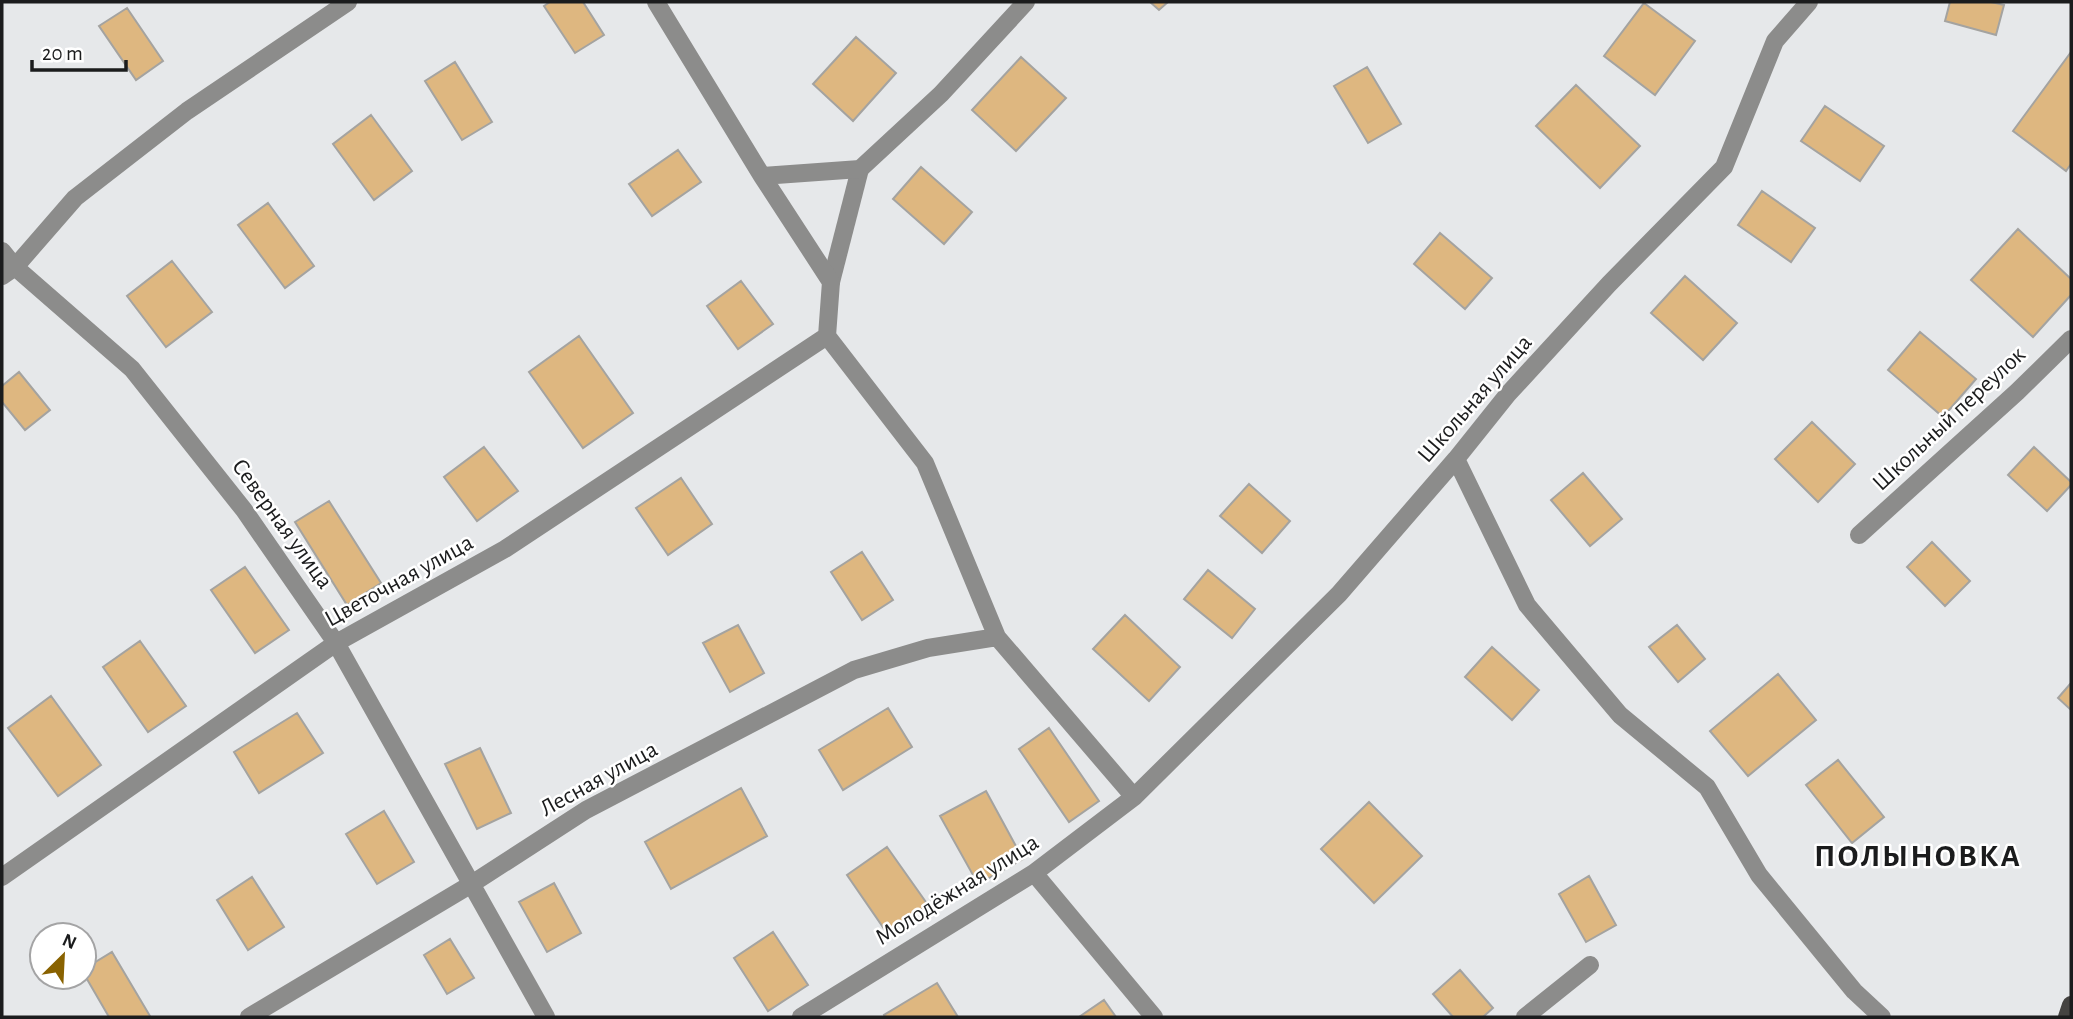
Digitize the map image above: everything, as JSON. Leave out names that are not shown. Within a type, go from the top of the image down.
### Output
[{"type":"main road","points":[[2067,1017],[2071,1005]]},
{"type":"street","points":[[9,272],[75,198],[187,111],[348,2]]},
{"type":"street","points":[[656,2],[762,176],[831,282]]},
{"type":"street","points":[[1026,2],[942,94],[860,169],[831,282],[827,336],[925,463],[997,637],[1134,797]]},
{"type":"street","name":"Школьная улица","points":[[1134,797],[1339,594],[1456,459],[1508,394],[1609,284],[1724,167],[1775,41],[1809,2]]},
{"type":"street","points":[[762,176],[860,169]]},
{"type":"street","name":"Северная улица","points":[[2,251],[9,272],[132,369],[244,510],[336,643],[546,1017]]},
{"type":"street","name":"Цветочная улица","points":[[2,877],[336,643],[505,549],[827,336]]},
{"type":"street","name":"Школьный переулок","points":[[1860,535],[2071,339]]},
{"type":"street","points":[[1456,459],[1527,605],[1620,715],[1707,787],[1759,875],[1854,991],[1882,1017]]},
{"type":"street","name":"Лесная улица","points":[[249,1017],[470,885],[586,810],[854,670],[928,649],[997,637]]},
{"type":"street","name":"Молодёжная улица","points":[[801,1017],[1034,873],[1134,797]]},
{"type":"street","points":[[1034,873],[1154,1017]]},
{"type":"street","points":[[1525,1017],[1590,965]]},
{"type":"building","points":[[550,2],[583,2],[604,35],[575,53],[544,6]]},
{"type":"building","points":[[1150,2],[1168,2],[1159,10]]},
{"type":"building","points":[[1950,2],[1991,2],[2004,5],[1996,35],[1945,21]]},
{"type":"building","points":[[1644,3],[1695,41],[1655,95],[1604,56]]},
{"type":"building","points":[[127,8],[163,61],[136,80],[99,26]]},
{"type":"building","points":[[856,37],[896,73],[853,121],[813,84]]},
{"type":"building","points":[[2071,52],[2071,164],[2066,171],[2013,131]]},
{"type":"building","points":[[1021,57],[1066,98],[1016,151],[972,110]]},
{"type":"building","points":[[455,62],[492,122],[462,140],[425,81]]},
{"type":"building","points":[[1367,67],[1401,124],[1368,143],[1334,86]]},
{"type":"building","points":[[1576,85],[1640,146],[1600,188],[1536,126]]},
{"type":"building","points":[[1825,106],[1884,146],[1860,181],[1801,141]]},
{"type":"building","points":[[371,115],[412,171],[374,200],[333,144]]},
{"type":"building","points":[[678,150],[701,182],[652,216],[629,184]]},
{"type":"building","points":[[921,167],[972,212],[944,244],[893,199]]},
{"type":"building","points":[[1762,191],[1815,228],[1791,262],[1738,225]]},
{"type":"building","points":[[268,203],[314,266],[285,288],[238,225]]},
{"type":"building","points":[[2018,229],[2071,279],[2071,295],[2033,337],[1971,280]]},
{"type":"building","points":[[1440,233],[1492,278],[1465,309],[1414,264]]},
{"type":"building","points":[[172,261],[212,312],[166,347],[127,296]]},
{"type":"building","points":[[1685,276],[1737,323],[1703,360],[1651,313]]},
{"type":"building","points":[[741,281],[773,324],[738,349],[707,306]]},
{"type":"building","points":[[1920,332],[1976,379],[1943,417],[1888,370]]},
{"type":"building","points":[[579,336],[633,413],[583,448],[529,372]]},
{"type":"building","points":[[19,372],[50,410],[25,430],[2,402],[2,386]]},
{"type":"building","points":[[1812,422],[1855,464],[1818,502],[1775,459]]},
{"type":"building","points":[[484,447],[518,491],[477,521],[444,477]]},
{"type":"building","points":[[2034,447],[2071,482],[2047,511],[2008,475]]},
{"type":"building","points":[[1583,473],[1622,519],[1590,546],[1551,500]]},
{"type":"building","points":[[681,478],[712,524],[668,555],[636,508]]},
{"type":"building","points":[[1249,484],[1290,521],[1262,553],[1220,516]]},
{"type":"building","points":[[329,501],[381,583],[347,605],[295,522]]},
{"type":"building","points":[[1932,542],[1970,581],[1945,606],[1907,567]]},
{"type":"building","points":[[862,552],[893,600],[862,620],[831,572]]},
{"type":"building","points":[[245,567],[289,630],[255,653],[211,590]]},
{"type":"building","points":[[1208,570],[1255,609],[1232,638],[1184,599]]},
{"type":"building","points":[[1125,615],[1180,667],[1149,701],[1093,649]]},
{"type":"building","points":[[738,625],[764,673],[730,692],[703,643]]},
{"type":"building","points":[[1677,625],[1705,659],[1678,682],[1649,647]]},
{"type":"building","points":[[140,641],[186,706],[148,732],[103,667]]},
{"type":"building","points":[[1492,647],[1539,690],[1512,720],[1465,677]]},
{"type":"building","points":[[1778,674],[1816,720],[1748,776],[1710,731]]},
{"type":"building","points":[[2071,683],[2071,710],[2058,698]]},
{"type":"building","points":[[51,696],[101,765],[58,796],[8,728]]},
{"type":"building","points":[[888,708],[912,747],[843,790],[819,750]]},
{"type":"building","points":[[297,713],[323,753],[259,793],[234,752]]},
{"type":"building","points":[[1049,728],[1099,801],[1069,822],[1019,749]]},
{"type":"building","points":[[480,748],[511,813],[477,829],[445,764]]},
{"type":"building","points":[[1838,760],[1884,817],[1852,843],[1806,785]]},
{"type":"building","points":[[741,788],[767,836],[671,889],[645,842]]},
{"type":"building","points":[[986,791],[1023,859],[978,884],[940,816]]},
{"type":"building","points":[[1369,802],[1422,856],[1374,903],[1321,849]]},
{"type":"building","points":[[384,811],[414,862],[377,884],[346,834]]},
{"type":"building","points":[[887,847],[928,905],[887,933],[847,875]]},
{"type":"building","points":[[1589,876],[1616,925],[1586,942],[1559,894]]},
{"type":"building","points":[[252,877],[284,927],[248,950],[217,900]]},
{"type":"building","points":[[554,883],[581,933],[547,952],[519,902]]},
{"type":"building","points":[[773,932],[808,985],[768,1011],[734,958]]},
{"type":"building","points":[[450,939],[474,978],[447,994],[424,955]]},
{"type":"building","points":[[112,952],[150,1016],[109,1017],[94,991],[98,991],[98,960]]},
{"type":"building","points":[[1460,970],[1493,1008],[1483,1017],[1453,1017],[1433,994]]},
{"type":"building","points":[[937,983],[958,1017],[885,1017],[884,1015]]},
{"type":"building","points":[[1104,1000],[1116,1017],[1079,1017]]},
{"type":"district","name":"ПОЛЫНОВКА","points":[[1918,856]]}]
